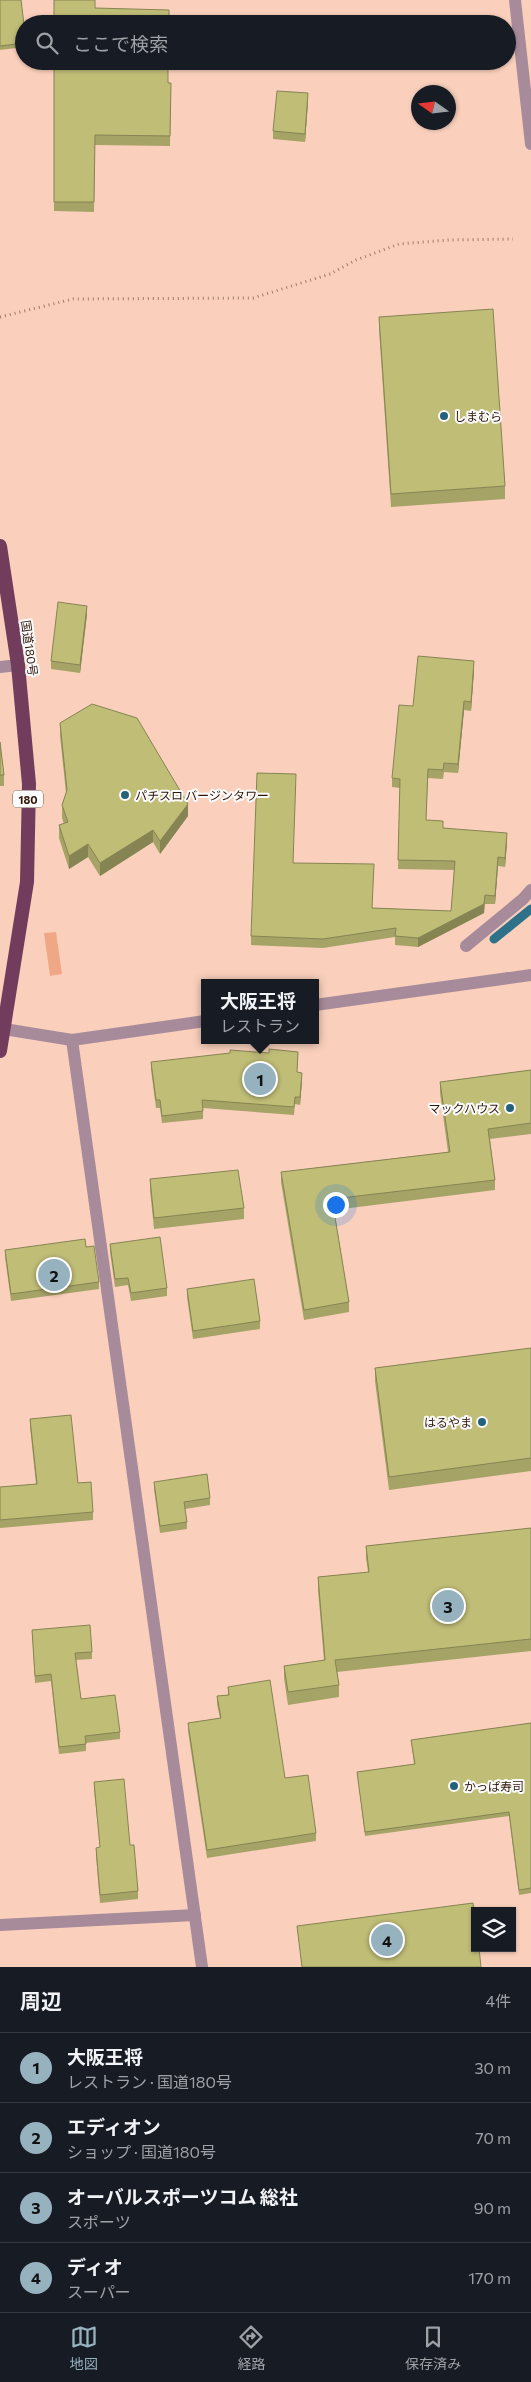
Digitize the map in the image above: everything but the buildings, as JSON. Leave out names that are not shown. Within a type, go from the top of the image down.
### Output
[{"type":"highway","name":"国道180号","points":[[0,546],[18,665],[29,784],[27,882],[0,1051]]},
{"type":"street","points":[[515,0],[531,144]]},
{"type":"street","points":[[0,667],[18,665]]},
{"type":"street","points":[[466,946],[523,899],[531,890]]},
{"type":"street","points":[[319,1005],[531,975]]},
{"type":"street","points":[[4,1029],[72,1040],[201,1022]]},
{"type":"street","points":[[72,1040],[202,1967]]},
{"type":"street","points":[[0,1925],[195,1915]]},
{"type":"path","points":[[0,317],[73,299],[254,298],[330,274],[356,260],[399,244],[449,240],[513,239]]},
{"type":"shaded area","points":[[56,932],[62,974],[50,976],[44,933]]},
{"type":"waterway","points":[[494,939],[531,909]]},
{"type":"place","name":"しまむら","points":[[444,416]]},
{"type":"place","name":"パチスロ バージンタワー","points":[[125,795]]},
{"type":"place","name":"大阪王将","points":[[260,1079]]},
{"type":"place","name":"マックハウス","points":[[510,1108]]},
{"type":"place","name":"エディオン","points":[[54,1275]]},
{"type":"place","name":"はるやま","points":[[482,1422]]},
{"type":"place","name":"オーバルスポーツコム 総社","points":[[448,1606]]},
{"type":"place","name":"かっぱ寿司","points":[[454,1786]]},
{"type":"place","name":"ディオ","points":[[387,1940]]}]
